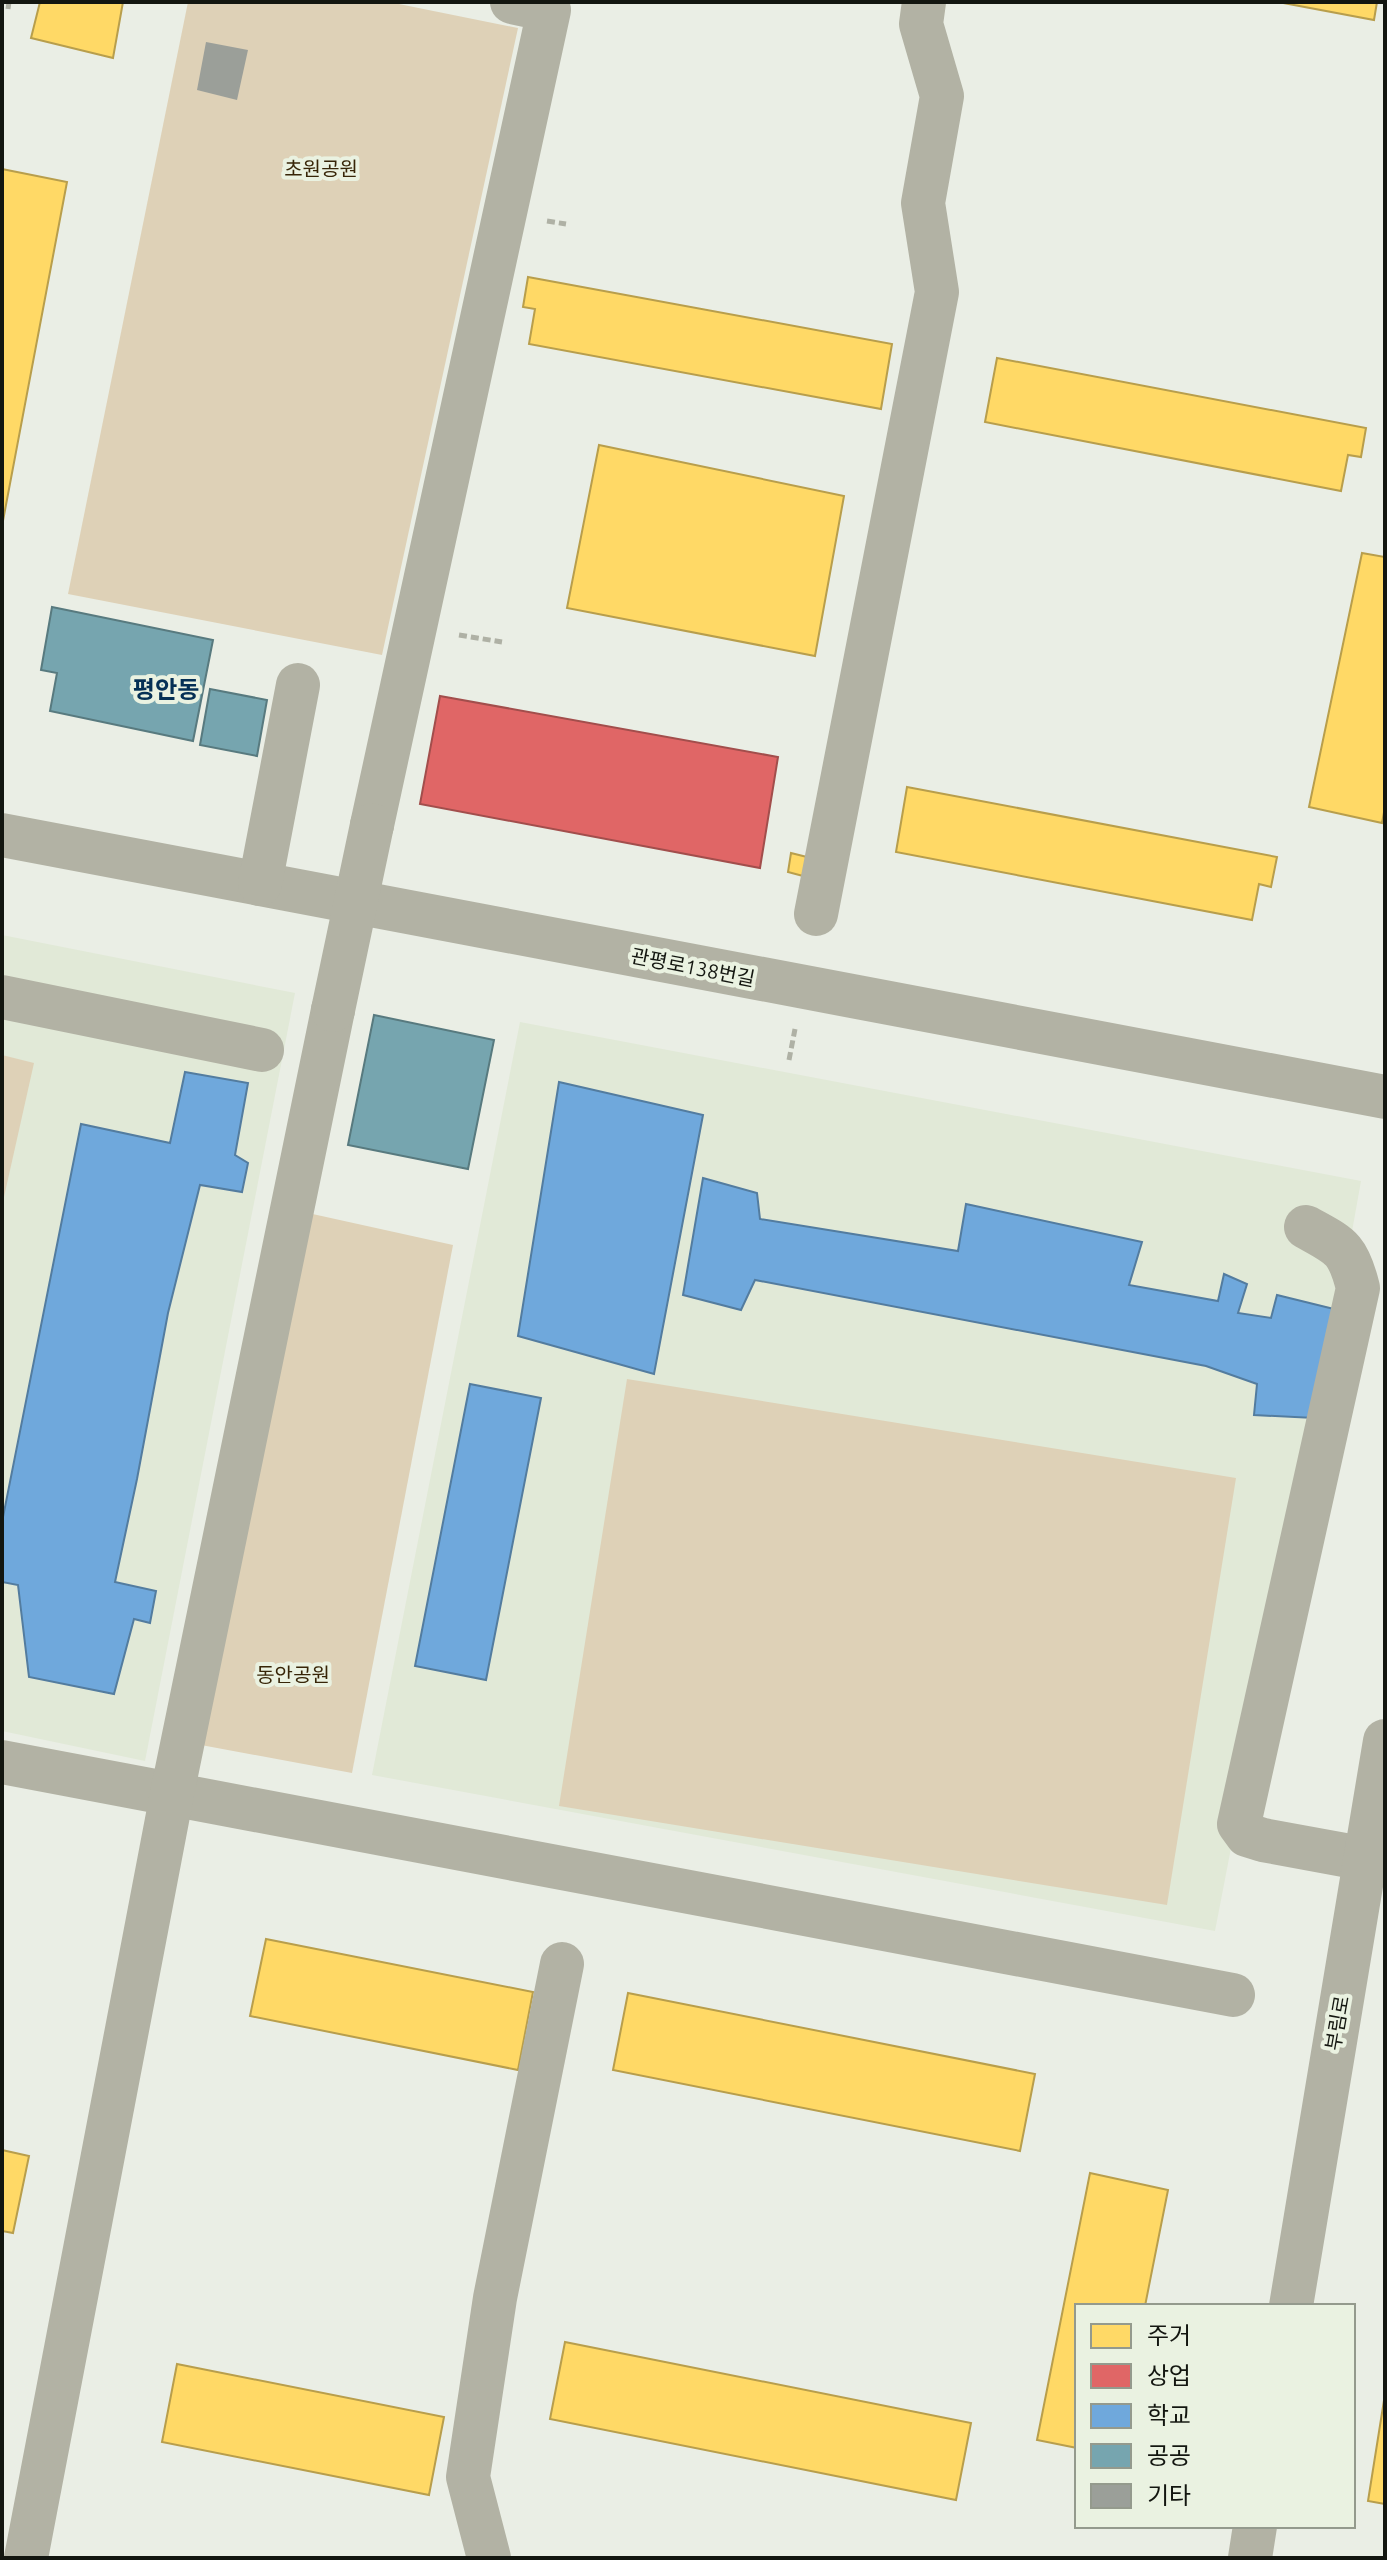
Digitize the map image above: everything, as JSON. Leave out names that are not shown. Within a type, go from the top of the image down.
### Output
[{"type":"street","points":[[26,2558],[172,1794],[372,825],[549,10],[512,2]]},
{"type":"street","points":[[816,914],[937,292],[923,203],[942,96],[921,24],[924,2]]},
{"type":"street","points":[[260,884],[298,685]]},
{"type":"street","name":"관평로138번길","points":[[2,835],[1385,1097]]},
{"type":"street","points":[[2,997],[262,1050]]},
{"type":"street","points":[[1306,1227],[1341,1247],[1352,1265],[1358,1288],[1239,1824],[1247,1835],[1263,1840],[1366,1859]]},
{"type":"street","name":"부림로","points":[[1291,2304],[1385,1741]]},
{"type":"street","points":[[2,1762],[1233,1995]]},
{"type":"street","points":[[489,2558],[468,2477],[495,2298],[562,1964]]},
{"type":"street","points":[[1250,2558],[1255,2528]]},
{"type":"shaded area","points":[[2,935],[295,993],[145,1761],[2,1731]]},
{"type":"shaded area","points":[[520,1022],[1361,1181],[1215,1931],[372,1775]]},
{"type":"green space","name":"초원공원","points":[[188,2],[389,2],[518,28],[382,655],[68,594]]},
{"type":"green space","points":[[2,1055],[34,1063],[2,1206]]},
{"type":"green space","name":"동안공원","points":[[308,1213],[453,1245],[352,1773],[201,1745]]},
{"type":"green space","points":[[627,1379],[1236,1478],[1167,1905],[559,1806]]},
{"type":"building: 주거","points":[[40,2],[123,2],[113,58],[31,38]]},
{"type":"building: 주거","points":[[1278,2],[1377,2],[1374,20]]},
{"type":"building: 주거","points":[[2,169],[67,182],[2,526]]},
{"type":"building: 주거","points":[[528,277],[892,344],[881,409],[529,344],[535,309],[523,307]]},
{"type":"building: 주거","points":[[997,358],[1366,428],[1361,457],[1348,455],[1341,491],[985,422]]},
{"type":"building: 주거","points":[[599,445],[844,496],[815,656],[567,608]]},
{"type":"building: 주거","points":[[1362,553],[1385,557],[1385,807],[1382,823],[1309,807]]},
{"type":"building: 주거","points":[[907,787],[1277,857],[1271,887],[1259,884],[1252,920],[896,852]]},
{"type":"building: 주거","points":[[791,853],[807,857],[803,876],[788,872]]},
{"type":"building: 주거","points":[[266,1939],[533,1992],[518,2070],[250,2016]]},
{"type":"building: 주거","points":[[628,1993],[1035,2074],[1020,2151],[613,2070]]},
{"type":"building: 주거","points":[[2,2150],[29,2156],[13,2233],[2,2231]]},
{"type":"building: 주거","points":[[1090,2173],[1168,2190],[1145,2304],[1075,2304],[1075,2448],[1037,2440]]},
{"type":"building: 주거","points":[[565,2342],[971,2423],[956,2500],[550,2419]]},
{"type":"building: 주거","points":[[177,2364],[444,2417],[429,2495],[162,2442]]},
{"type":"building: 주거","points":[[1385,2394],[1385,2504],[1368,2501]]},
{"type":"building: 상업","points":[[440,696],[778,757],[760,868],[420,804]]},
{"type":"building: 학교","points":[[185,1072],[248,1083],[235,1155],[248,1163],[242,1192],[200,1185],[168,1313],[115,1582],[156,1591],[150,1623],[134,1619],[114,1694],[29,1677],[18,1585],[2,1582],[2,1522],[81,1124],[170,1143]]},
{"type":"building: 학교","points":[[559,1082],[703,1115],[654,1374],[518,1336]]},
{"type":"building: 학교","points":[[703,1178],[757,1193],[760,1219],[958,1251],[966,1204],[1142,1242],[1129,1285],[1218,1301],[1224,1274],[1247,1284],[1238,1313],[1271,1318],[1277,1295],[1338,1310],[1314,1418],[1254,1415],[1257,1384],[1206,1366],[755,1280],[741,1310],[683,1295]]},
{"type":"building: 학교","points":[[470,1384],[541,1398],[486,1680],[415,1666]]},
{"type":"building: 공공","points":[[52,607],[213,640],[193,741],[50,711],[57,673],[41,670]]},
{"type":"building: 공공","points":[[210,689],[267,700],[257,756],[200,745]]},
{"type":"building: 공공","points":[[374,1015],[494,1040],[468,1169],[348,1145]]},
{"type":"building: 기타","points":[[206,42],[248,50],[237,100],[197,90]]},
{"type":"district","name":"평안동","points":[[166,689]]}]
